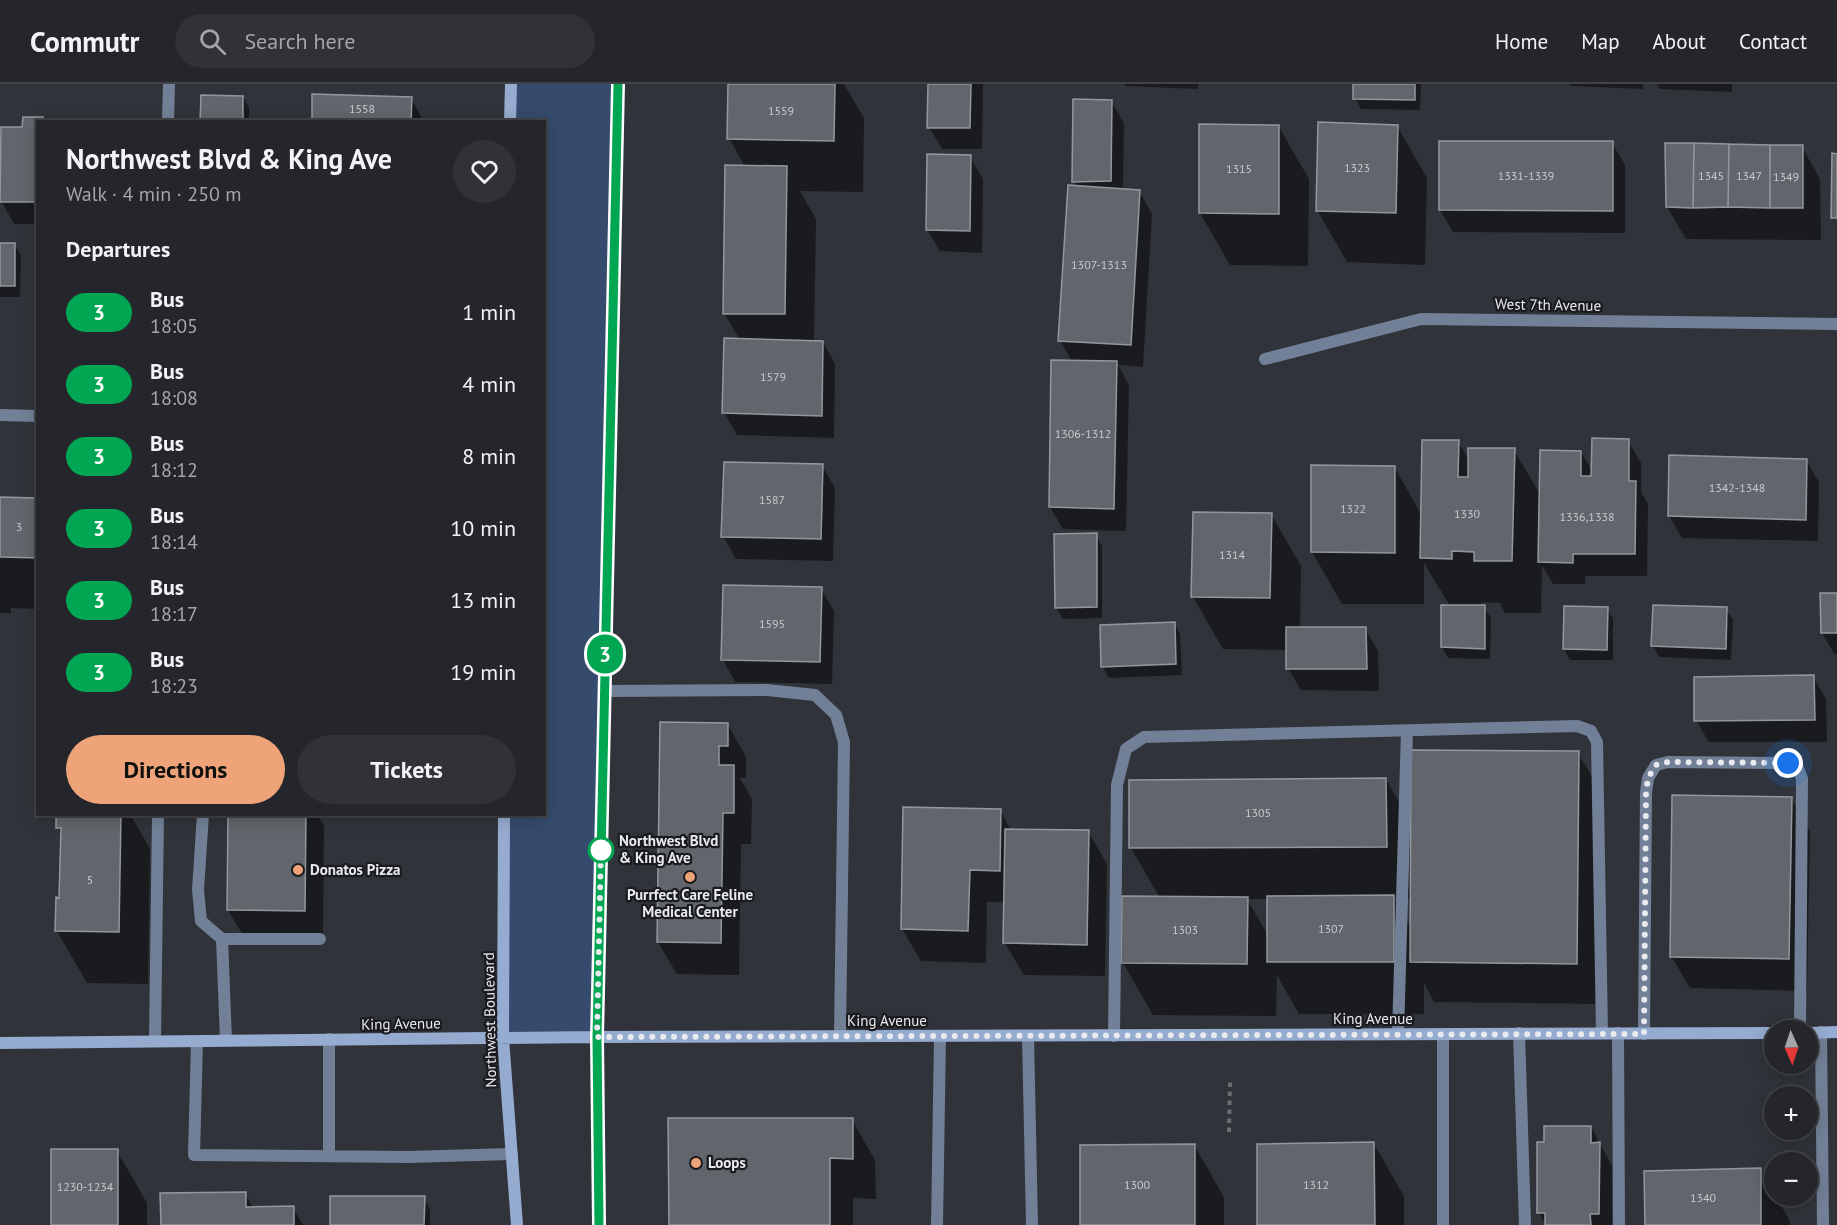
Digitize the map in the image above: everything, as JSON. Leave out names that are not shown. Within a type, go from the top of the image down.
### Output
[{"type":"street","points":[[168,120],[169,84]]},
{"type":"street","points":[[510,120],[511,84]]},
{"type":"street","points":[[599,1225],[597,1037],[618,84]]},
{"type":"street","name":"West 7th Avenue","points":[[1264,359],[1421,319],[1837,324]]},
{"type":"street","points":[[0,415],[36,416]]},
{"type":"street","points":[[605,691],[767,690],[815,695],[836,715],[844,742],[840,1036]]},
{"type":"street","points":[[1114,1036],[1117,785],[1126,749],[1144,737],[1577,726],[1591,731],[1597,742],[1602,1034]]},
{"type":"street","points":[[1398,1034],[1407,731]]},
{"type":"street","points":[[1644,1034],[1646,793],[1648,778],[1656,765],[1668,762],[1788,763],[1798,768],[1802,779],[1800,1020]]},
{"type":"street","points":[[155,1041],[158,816]]},
{"type":"street","points":[[203,816],[198,890],[201,921],[222,939],[320,939]]},
{"type":"street","name":"Northwest Boulevard","points":[[504,816],[503,1038],[517,1225]]},
{"type":"street","points":[[222,939],[226,1040]]},
{"type":"street","points":[[1818,1032],[1837,1032]]},
{"type":"street","points":[[1821,1032],[1823,1225]]},
{"type":"street","points":[[1618,1033],[1619,1225]]},
{"type":"street","name":"King Avenue","points":[[0,1042],[597,1037],[1764,1033]]},
{"type":"street","points":[[1443,1034],[1443,1225]]},
{"type":"street","points":[[1519,1034],[1525,1225]]},
{"type":"street","points":[[937,1225],[940,1036]]},
{"type":"street","points":[[1028,1036],[1032,1225]]},
{"type":"street","points":[[329,1039],[329,1156]]},
{"type":"street","points":[[197,1041],[194,1155],[409,1157],[512,1154]]},
{"type":"path","points":[[1229,1132],[1230,1082]]},
{"type":"shaded area","points":[[511,84],[618,84],[597,1037],[503,1038],[504,816],[546,816],[546,120],[510,120]]},
{"type":"building","points":[[728,84],[835,84],[834,141],[727,139]]},
{"type":"building","points":[[928,84],[971,84],[970,128],[927,128]]},
{"type":"building","points":[[1353,84],[1415,84],[1415,100],[1353,99]]},
{"type":"building","points":[[312,94],[412,97],[411,120],[312,120]]},
{"type":"building","points":[[201,95],[243,96],[243,120],[200,120]]},
{"type":"building","points":[[1073,99],[1112,100],[1111,181],[1072,182]]},
{"type":"building","points":[[23,117],[43,117],[42,120],[36,120],[36,202],[0,202],[1,127],[22,127]]},
{"type":"building","points":[[1318,122],[1398,125],[1396,213],[1316,211]]},
{"type":"building","points":[[1199,124],[1279,125],[1279,214],[1199,213]]},
{"type":"building","points":[[1439,141],[1613,141],[1613,211],[1439,210]]},
{"type":"building","points":[[1665,143],[1694,143],[1693,208],[1666,207]]},
{"type":"building","points":[[1694,143],[1729,144],[1728,207],[1693,208]]},
{"type":"building","points":[[1729,144],[1770,145],[1770,208],[1728,207]]},
{"type":"building","points":[[1770,145],[1803,145],[1803,208],[1770,208]]},
{"type":"building","points":[[1832,153],[1837,154],[1837,218],[1831,218]]},
{"type":"building","points":[[927,154],[971,155],[970,231],[926,230]]},
{"type":"building","points":[[725,165],[787,166],[785,314],[723,314]]},
{"type":"building","points":[[1068,185],[1140,190],[1131,345],[1058,341]]},
{"type":"building","points":[[0,243],[15,243],[15,286],[0,286]]},
{"type":"building","points":[[724,338],[823,341],[822,416],[722,413]]},
{"type":"building","points":[[1051,360],[1117,361],[1114,509],[1049,507]]},
{"type":"building","points":[[1592,438],[1629,439],[1629,481],[1636,481],[1635,554],[1573,554],[1573,563],[1538,562],[1540,450],[1581,451],[1581,476],[1591,476]]},
{"type":"building","points":[[1422,440],[1459,440],[1458,477],[1468,477],[1468,448],[1515,448],[1512,561],[1474,561],[1474,552],[1452,551],[1452,559],[1420,558]]},
{"type":"building","points":[[1669,455],[1807,459],[1806,520],[1668,516]]},
{"type":"building","points":[[724,462],[823,464],[821,539],[721,537]]},
{"type":"building","points":[[1311,465],[1395,466],[1395,553],[1311,552]]},
{"type":"building","points":[[0,497],[36,498],[36,558],[0,557]]},
{"type":"building","points":[[1193,512],[1272,513],[1270,598],[1191,597]]},
{"type":"building","points":[[1097,533],[1097,607],[1055,608],[1054,534]]},
{"type":"building","points":[[723,585],[822,587],[820,662],[721,660]]},
{"type":"building","points":[[1820,593],[1837,593],[1837,633],[1821,633]]},
{"type":"building","points":[[1441,605],[1485,605],[1485,649],[1441,647]]},
{"type":"building","points":[[1653,605],[1727,607],[1726,649],[1651,646]]},
{"type":"building","points":[[1564,606],[1608,607],[1607,650],[1563,649]]},
{"type":"building","points":[[1175,622],[1176,664],[1101,667],[1100,625]]},
{"type":"building","points":[[1286,627],[1366,627],[1367,669],[1286,669]]},
{"type":"building","points":[[1814,675],[1815,720],[1694,721],[1694,677]]},
{"type":"building","name":"Purrfect Care Feline Medical Center","points":[[660,722],[728,723],[728,746],[719,746],[719,765],[734,765],[734,813],[723,813],[721,943],[657,942]]},
{"type":"building","points":[[1411,750],[1579,751],[1577,964],[1410,962]]},
{"type":"building","points":[[1386,778],[1387,847],[1129,848],[1129,780]]},
{"type":"building","points":[[1672,795],[1792,797],[1789,959],[1670,957]]},
{"type":"building","points":[[903,807],[1001,809],[1000,871],[970,870],[968,931],[901,929]]},
{"type":"building","points":[[56,816],[121,816],[119,932],[55,931],[56,897],[59,898],[61,828],[56,828]]},
{"type":"building","points":[[228,816],[306,816],[305,911],[227,910]]},
{"type":"building","points":[[1005,829],[1089,830],[1087,945],[1003,943]]},
{"type":"building","points":[[1394,895],[1394,962],[1267,962],[1267,896]]},
{"type":"building","points":[[1122,896],[1248,897],[1247,964],[1121,963]]},
{"type":"building","points":[[668,1118],[853,1118],[853,1159],[830,1158],[830,1225],[669,1225]]},
{"type":"building","points":[[1544,1126],[1591,1126],[1591,1143],[1600,1142],[1599,1214],[1590,1214],[1591,1225],[1545,1225],[1545,1213],[1537,1213],[1537,1142],[1544,1142]]},
{"type":"building","points":[[1374,1142],[1375,1225],[1257,1225],[1257,1144]]},
{"type":"building","points":[[1195,1144],[1195,1225],[1080,1225],[1080,1145]]},
{"type":"building","points":[[51,1149],[118,1149],[118,1225],[51,1225]]},
{"type":"building","points":[[1761,1168],[1761,1225],[1645,1225],[1644,1171]]},
{"type":"building","points":[[246,1192],[246,1207],[294,1206],[294,1225],[161,1225],[160,1193]]},
{"type":"building","points":[[330,1196],[425,1196],[424,1225],[330,1225]]},
{"type":"bus line","name":"3","points":[[599,1225],[597,1037],[618,84]]},
{"type":"place","name":"Northwest Blvd & King Ave","points":[[601,850]]},
{"type":"place","name":"Donatos Pizza","points":[[298,870]]},
{"type":"place","name":"Purrfect Care Feline Medical Center","points":[[690,877]]},
{"type":"place","name":"Loops","points":[[696,1163]]},
{"type":"route","points":[[601,850],[601,847],[597,1037],[1644,1034],[1648,778],[1656,765],[1668,762],[1788,763]]}]
